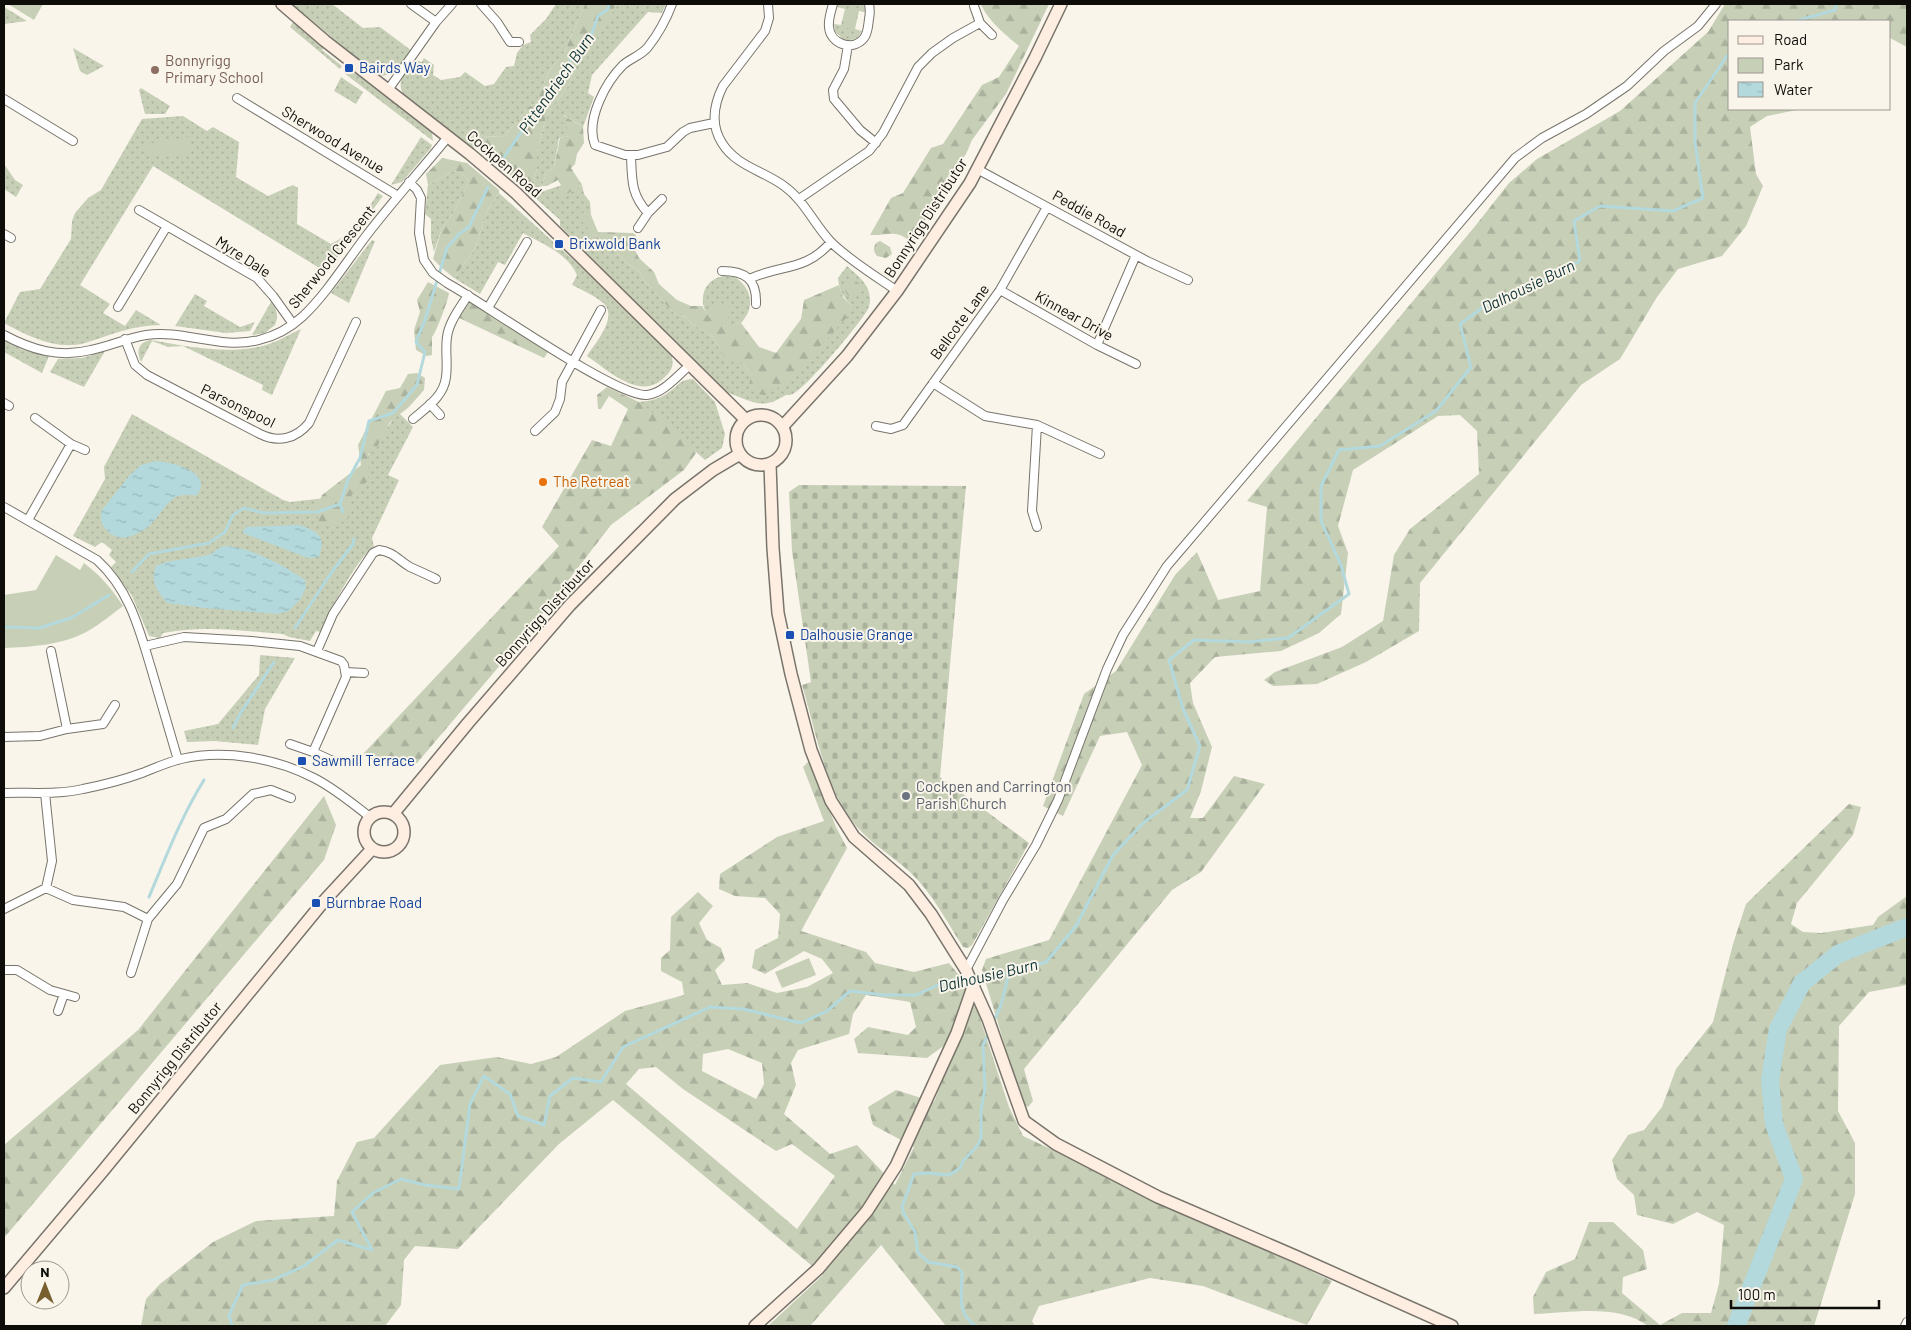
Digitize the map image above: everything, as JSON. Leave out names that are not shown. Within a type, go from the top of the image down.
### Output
[{"type":"main road","name":"Cockpen Road","points":[[282,4],[325,41],[516,193],[746,420]]},
{"type":"main road","name":"Bonnyrigg Distributor","points":[[783,426],[848,356],[897,291],[970,183],[1035,58],[1060,4]]},
{"type":"main road","points":[[759,415],[766,415],[778,421],[783,426],[787,441],[782,455],[770,464],[754,464],[740,454],[737,447],[737,434],[741,425],[746,420],[759,415]]},
{"type":"main road","name":"Bonnyrigg Distributor","points":[[393,814],[468,723],[570,605],[676,499],[714,470],[740,454]]},
{"type":"main road","points":[[770,464],[773,548],[778,613],[791,674],[811,750],[831,801],[854,837],[909,884],[931,914],[966,970],[974,984],[991,1028],[1024,1122],[1056,1144],[1158,1197],[1452,1326]]},
{"type":"main road","points":[[386,812],[393,814],[404,828],[401,843],[388,852],[382,853],[372,849],[366,842],[364,835],[365,823],[370,818],[378,813],[386,812]]},
{"type":"main road","name":"Bonnyrigg Distributor","points":[[4,1288],[324,902],[372,849]]},
{"type":"main road","points":[[755,1326],[818,1269],[867,1211],[896,1166],[956,1033],[974,984]]},
{"type":"street","points":[[411,4],[436,22]]},
{"type":"street","points":[[388,90],[436,22],[452,4]]},
{"type":"street","points":[[480,4],[497,22],[510,42],[519,42]]},
{"type":"street","points":[[672,4],[664,26],[646,49],[623,65],[601,94],[594,118],[593,136],[595,145],[631,156],[662,149],[690,128],[714,123]]},
{"type":"street","points":[[768,4],[766,31],[723,86],[716,104],[714,123],[722,143],[733,155],[755,170],[784,185],[799,199],[831,242],[897,291]]},
{"type":"street","points":[[833,4],[828,23],[830,34],[838,42],[848,45],[859,42],[867,32],[870,13],[869,4]]},
{"type":"street","points":[[966,970],[1003,900],[1036,845],[1058,800],[1107,669],[1123,635],[1168,566],[1515,158],[1542,138],[1586,114],[1627,86],[1664,51],[1698,26],[1716,4]]},
{"type":"street","points":[[974,6],[980,23],[992,35]]},
{"type":"street","points":[[799,199],[869,151],[876,143],[902,99],[918,67],[932,53],[952,38],[980,23]]},
{"type":"street","points":[[848,45],[844,69],[833,90],[834,99],[860,130],[876,143]]},
{"type":"street","points":[[4,98],[73,141]]},
{"type":"street","name":"Sherwood Avenue","points":[[236,98],[252,112],[398,196]]},
{"type":"street","name":"Sherwood Crescent","points":[[4,336],[30,348],[66,353],[93,350],[125,339],[151,334],[212,342],[245,342],[274,335],[293,324],[317,301],[409,182],[448,137]]},
{"type":"street","points":[[631,156],[634,194],[639,204],[648,213]]},
{"type":"street","name":"Peddie Road","points":[[977,169],[1136,255],[1188,280]]},
{"type":"street","points":[[409,182],[417,190],[420,198],[420,243],[424,260],[433,273],[447,283],[573,361],[632,393],[646,395],[659,392],[690,365]]},
{"type":"street","points":[[638,228],[648,213],[662,200]]},
{"type":"street","name":"Bellcote Lane","points":[[876,426],[891,429],[903,425],[1000,290],[1047,207]]},
{"type":"street","name":"Myre Dale","points":[[139,210],[256,278],[273,296],[293,324]]},
{"type":"street","points":[[118,307],[167,226]]},
{"type":"street","points":[[488,308],[527,242]]},
{"type":"street","points":[[749,279],[766,271],[796,266],[810,260],[831,242]]},
{"type":"street","points":[[1097,345],[1136,255]]},
{"type":"street","points":[[722,272],[735,271],[744,274],[749,279],[756,296],[756,304]]},
{"type":"street","name":"Kinnear Drive","points":[[1000,290],[1097,345],[1136,364]]},
{"type":"street","points":[[413,419],[438,396],[445,385],[447,337],[455,316],[468,295]]},
{"type":"street","points":[[535,431],[555,412],[560,399],[562,382],[600,310]]},
{"type":"street","name":"Parsonspool","points":[[125,339],[135,365],[147,375],[267,438],[284,439],[299,433],[309,423],[356,322]]},
{"type":"street","points":[[932,383],[985,416],[1037,426],[1100,454]]},
{"type":"street","points":[[430,404],[440,415]]},
{"type":"street","points":[[34,418],[70,444],[85,450]]},
{"type":"street","points":[[1036,527],[1032,511],[1037,426]]},
{"type":"street","points":[[28,520],[70,444]]},
{"type":"street","points":[[4,507],[86,553],[104,566],[124,592],[131,605],[145,646],[178,760]]},
{"type":"street","points":[[317,651],[333,614],[373,553],[378,550],[387,551],[409,566],[436,579]]},
{"type":"street","points":[[145,646],[184,637],[196,637],[280,644],[317,651],[341,661],[346,677],[313,752]]},
{"type":"street","points":[[51,651],[67,729]]},
{"type":"street","points":[[346,672],[364,673]]},
{"type":"street","points":[[4,736],[40,736],[67,729],[103,724],[115,705]]},
{"type":"street","points":[[290,744],[335,762]]},
{"type":"street","points":[[4,793],[45,793],[81,790],[127,778],[178,760],[201,755],[226,755],[247,757],[282,765],[316,779],[370,818]]},
{"type":"street","points":[[131,973],[148,919],[177,884],[204,828],[226,819],[253,794],[270,790],[291,798]]},
{"type":"street","points":[[45,793],[52,861],[46,888]]},
{"type":"street","points":[[4,909],[46,888]]},
{"type":"street","points":[[46,888],[73,900],[124,907],[148,919]]},
{"type":"street","points":[[4,970],[17,970],[50,990],[74,997]]},
{"type":"street","points":[[58,1011],[64,994]]},
{"type":"street","points":[[1905,1326],[1907,1322]]},
{"type":"green space","points":[[8,4],[43,4],[34,20]]},
{"type":"green space","points":[[292,4],[332,4],[363,28],[380,27],[412,51],[393,72],[383,76],[377,75]]},
{"type":"green space","points":[[556,4],[585,4],[564,53],[548,73],[536,104],[528,107],[504,137],[482,136],[477,140],[477,148],[472,148],[404,95],[401,85],[403,76],[415,60],[422,62],[424,58],[434,65],[433,75],[441,80],[460,77],[465,72],[485,86],[494,84],[506,67],[514,66],[517,53],[523,45],[531,42],[530,35],[546,19]]},
{"type":"green space","points":[[585,4],[617,4],[599,36],[582,52],[568,86],[546,117],[537,152],[537,169],[534,180],[523,186],[477,148],[477,140],[482,136],[504,137],[528,107],[536,104],[548,73],[564,53]]},
{"type":"green space","points":[[617,4],[666,4],[662,13],[648,12],[592,75],[588,93],[594,97],[583,127],[564,115],[570,136],[559,138],[554,168],[546,173],[542,186],[529,190],[523,186],[534,180],[537,169],[537,152],[546,117],[568,86],[582,52],[599,35]]},
{"type":"green space","points":[[838,4],[864,4],[865,12],[859,11],[855,29],[862,31],[855,39],[844,40],[835,32],[834,24],[841,25],[845,9],[837,7]]},
{"type":"green space","points":[[981,4],[1049,4],[1006,94],[972,140],[966,154],[945,182],[915,240],[908,240],[894,234],[870,235],[891,198],[903,193],[931,148],[943,144],[982,85],[999,77],[1019,46],[992,21]]},
{"type":"green space","points":[[1725,4],[1907,4],[1907,47],[1891,39],[1891,20],[1728,20],[1728,110],[1797,110],[1767,116],[1750,127],[1756,174],[1763,186],[1746,226],[1722,256],[1678,269],[1657,297],[1620,359],[1581,385],[1420,583],[1419,631],[1366,662],[1317,684],[1273,686],[1264,680],[1275,672],[1342,647],[1383,621],[1394,555],[1410,529],[1479,474],[1477,431],[1460,415],[1438,416],[1353,470],[1338,526],[1348,553],[1341,614],[1319,633],[1281,651],[1215,657],[1190,683],[1193,703],[1212,747],[1201,791],[1190,818],[1203,818],[1234,776],[1265,784],[1201,872],[1172,890],[1024,1069],[1033,1101],[1028,1107],[1022,1103],[982,970],[986,959],[1049,940],[1142,765],[1127,732],[1100,736],[1063,816],[1043,806],[1084,694],[1116,671],[1175,575],[1197,552],[1218,600],[1260,591],[1267,507],[1247,501],[1509,183],[1537,159],[1620,111],[1708,32]]},
{"type":"green space","points":[[4,7],[27,21],[4,24]]},
{"type":"green space","points":[[849,7],[858,8],[854,29],[843,27]]},
{"type":"green space","points":[[294,21],[324,47],[322,50],[342,66],[340,69],[290,27]]},
{"type":"green space","points":[[73,48],[104,66],[87,75],[80,71]]},
{"type":"green space","points":[[346,70],[350,72],[351,70],[428,129],[432,133],[433,141],[344,73]]},
{"type":"green space","points":[[341,77],[363,92],[356,104],[334,91]]},
{"type":"green space","points":[[141,88],[170,106],[165,114],[145,114],[139,90]]},
{"type":"green space","points":[[563,115],[583,127],[584,143],[577,154],[575,164],[571,168],[582,185],[569,193],[557,196],[556,191],[561,185],[558,180],[547,186],[542,186],[546,173],[554,168],[560,138],[569,136],[567,126],[561,121],[561,116]]},
{"type":"green space","points":[[183,116],[207,131],[213,127],[239,142],[236,177],[268,196],[293,185],[298,188],[297,224],[331,244],[354,231],[378,193],[383,196],[326,272],[153,166],[80,285],[110,304],[103,313],[125,326],[136,310],[161,325],[132,329],[85,343],[64,345],[43,341],[4,323],[20,292],[40,289],[71,239],[72,221],[75,213],[88,198],[101,190],[142,119]]},
{"type":"green space","points":[[189,137],[191,149],[187,154],[164,157],[155,154],[147,156],[146,144]]},
{"type":"green space","points":[[421,137],[432,145],[431,148],[402,182],[391,185]]},
{"type":"green space","points":[[442,158],[467,163],[499,190],[487,211],[475,249],[454,278],[433,259],[442,228],[454,212],[469,181],[462,173],[453,171],[428,185],[426,174]]},
{"type":"green space","points":[[4,164],[15,180],[23,185],[16,197],[4,189]]},
{"type":"green space","points":[[453,171],[462,173],[469,181],[454,212],[442,228],[434,252],[431,238],[431,219],[425,214],[428,185]]},
{"type":"green space","points":[[562,185],[569,193],[582,185],[584,194],[590,202],[591,215],[580,213],[592,233],[639,271],[645,282],[674,313],[686,317],[691,323],[713,337],[727,362],[742,362],[751,375],[852,306],[842,293],[838,278],[847,266],[866,285],[869,294],[869,307],[830,357],[793,394],[762,404],[724,392],[560,226],[560,220],[532,195]]},
{"type":"green space","points":[[499,193],[608,291],[671,353],[672,366],[670,372],[665,377],[656,384],[636,385],[625,382],[587,356],[600,337],[607,322],[607,308],[595,297],[572,285],[577,275],[573,267],[561,255],[523,233],[505,265],[498,262],[480,294],[454,278],[475,249],[487,211]]},
{"type":"green space","points":[[580,212],[591,215],[598,232],[633,233],[636,235],[633,246],[639,258],[654,272],[659,284],[677,300],[691,306],[702,306],[706,313],[718,323],[741,323],[759,347],[776,353],[801,319],[804,300],[839,285],[843,297],[852,306],[850,314],[788,381],[766,395],[755,394],[749,386],[751,375],[742,362],[727,362],[713,337],[691,323],[686,317],[674,313],[645,282],[639,271],[592,233],[578,217]]},
{"type":"green space","points":[[372,240],[375,241],[349,303],[331,293]]},
{"type":"green space","points":[[880,241],[890,247],[892,254],[886,258],[877,256],[874,251],[876,243]]},
{"type":"green space","points":[[731,275],[738,279],[747,290],[750,296],[749,310],[741,323],[721,325],[709,317],[703,304],[703,296],[709,284],[715,279]]},
{"type":"green space","points":[[853,281],[861,289],[853,297],[845,289]]},
{"type":"green space","points":[[428,282],[449,293],[432,337],[432,355],[427,356],[416,350],[414,330],[420,312],[417,300]]},
{"type":"green space","points":[[195,294],[207,301],[204,306],[240,327],[255,322],[250,331],[226,333],[175,326]]},
{"type":"green space","points":[[471,300],[550,349],[544,358],[457,317]]},
{"type":"green space","points":[[717,300],[733,310],[724,324],[708,314]]},
{"type":"green space","points":[[271,302],[277,313],[275,325],[265,333],[252,335]]},
{"type":"green space","points":[[301,329],[272,395],[262,390],[263,385],[183,346],[168,347],[152,341],[141,362],[138,351],[143,343],[150,340],[206,349],[248,349],[267,345]]},
{"type":"green space","points":[[4,340],[23,350],[49,356],[42,373],[4,352]]},
{"type":"green space","points":[[105,351],[84,387],[50,372],[58,359],[82,358]]},
{"type":"green space","points":[[417,373],[425,378],[424,390],[409,407],[390,422],[375,451],[368,454],[368,481],[352,493],[349,518],[332,528],[319,523],[316,508],[322,495],[361,465],[358,445],[386,391],[400,388],[408,374]]},
{"type":"green space","points":[[693,379],[715,402],[725,434],[722,448],[705,460],[639,402],[658,398],[682,382]]},
{"type":"green space","points":[[607,387],[639,402],[691,442],[696,453],[684,470],[611,525],[530,630],[417,763],[370,762],[364,753],[559,546],[542,527],[592,440],[611,446],[628,409],[609,396],[601,409],[598,409],[597,395]]},
{"type":"green space","points":[[398,412],[413,427],[388,475],[399,480],[372,538],[374,547],[351,574],[320,632],[316,631],[310,641],[283,634],[223,629],[193,629],[163,633],[160,638],[149,636],[132,596],[111,567],[116,562],[109,555],[112,550],[102,542],[95,547],[73,536],[105,479],[104,467],[132,414],[283,500],[290,502],[326,498],[360,467]]},
{"type":"green space","points":[[799,485],[966,486],[940,777],[1029,843],[972,945],[968,948],[963,947],[939,908],[918,880],[856,826],[833,788],[802,685],[811,682],[792,551],[789,492]]},
{"type":"green space","points":[[56,555],[80,570],[84,563],[106,583],[123,606],[78,636],[36,646],[4,648],[4,595],[36,590]]},
{"type":"green space","points":[[260,655],[295,658],[265,709],[258,745],[214,741],[187,742],[184,731],[218,724],[259,675]]},
{"type":"green space","points":[[810,760],[836,827],[847,848],[801,931],[866,952],[875,963],[914,972],[949,963],[967,985],[949,1042],[927,1058],[858,1053],[854,1039],[868,1027],[908,1035],[916,1027],[910,1002],[866,995],[853,1014],[849,1034],[798,1050],[791,1063],[796,1085],[784,1114],[830,1154],[857,1145],[895,1185],[914,1147],[873,1125],[868,1107],[896,1090],[934,1102],[971,1007],[976,1006],[1009,1107],[1023,1136],[1332,1281],[1307,1325],[1203,1286],[1150,1278],[1039,1306],[1032,1321],[1035,1326],[946,1326],[881,1245],[810,1326],[768,1326],[823,1275],[613,1100],[559,1144],[458,1249],[415,1246],[404,1260],[401,1305],[385,1326],[141,1326],[146,1299],[160,1284],[213,1242],[256,1221],[334,1216],[337,1181],[357,1142],[374,1138],[440,1065],[497,1057],[531,1064],[556,1057],[625,1011],[684,995],[682,982],[661,971],[661,958],[670,950],[671,917],[698,892],[713,906],[699,923],[707,940],[721,948],[725,960],[715,970],[722,985],[747,983],[777,993],[807,987],[833,973],[822,959],[804,951],[765,974],[752,968],[755,950],[778,938],[780,914],[765,898],[735,896],[719,889],[720,874],[777,837],[824,821],[803,767]],"holes":[[[728,1049],[762,1063],[764,1084],[756,1099],[702,1071],[703,1054]],[[656,1067],[683,1089],[776,1151],[792,1144],[835,1176],[797,1229],[626,1084],[639,1069]]]},
{"type":"green space","points":[[324,796],[336,825],[324,860],[4,1238],[4,1145],[138,1030]]},
{"type":"green space","points":[[1849,804],[1861,807],[1853,835],[1797,903],[1791,924],[1803,932],[1821,933],[1873,925],[1878,917],[1907,896],[1907,985],[1869,992],[1839,1026],[1838,1111],[1855,1143],[1855,1194],[1814,1326],[1648,1326],[1622,1314],[1608,1312],[1578,1311],[1534,1314],[1533,1297],[1546,1272],[1575,1259],[1589,1222],[1613,1222],[1643,1250],[1647,1269],[1623,1277],[1622,1293],[1660,1325],[1682,1313],[1711,1313],[1719,1284],[1724,1225],[1697,1212],[1673,1224],[1637,1215],[1634,1195],[1617,1179],[1612,1160],[1628,1135],[1644,1130],[1662,1107],[1676,1069],[1713,1022],[1733,944],[1746,904]]},
{"type":"green space","points":[[809,958],[816,975],[782,988],[775,972]]},
{"type":"water","points":[[156,461],[180,466],[196,474],[200,480],[201,487],[197,495],[177,496],[149,526],[129,537],[114,536],[109,533],[102,524],[102,510],[130,475],[141,465]]},
{"type":"water","points":[[300,525],[312,530],[321,539],[322,544],[319,557],[308,558],[243,533],[243,530],[247,527]]},
{"type":"water","points":[[225,546],[235,547],[256,554],[277,563],[305,580],[306,587],[301,598],[289,611],[277,614],[167,603],[154,581],[156,566],[166,562],[209,555],[218,548]]},
{"type":"waterway","name":"Pittendriech Burn","points":[[500,163],[576,52],[590,39],[598,16],[608,9],[609,4]]},
{"type":"waterway","name":"Dalhousie Burn","points":[[1800,20],[1835,10],[1836,4]]},
{"type":"waterway","name":"Dalhousie Burn","points":[[232,1326],[229,1315],[243,1285],[273,1280],[304,1266],[338,1240],[372,1250],[352,1212],[373,1193],[401,1179],[425,1185],[459,1189],[470,1104],[484,1076],[510,1094],[518,1116],[544,1125],[550,1096],[573,1078],[601,1082],[623,1047],[710,1007],[743,1009],[801,1023],[827,1011],[850,991],[884,995],[916,995],[947,981],[1009,973],[1046,962],[1076,926],[1113,855],[1143,823],[1187,790],[1200,746],[1183,709],[1169,660],[1194,640],[1248,642],[1288,638],[1349,594],[1341,565],[1321,521],[1321,486],[1339,450],[1380,446],[1436,411],[1471,367],[1460,324],[1493,300],[1551,277],[1580,261],[1574,221],[1600,206],[1673,211],[1703,198],[1695,142],[1695,103],[1728,55]]},
{"type":"waterway","name":"Pittendriech Burn","points":[[132,572],[149,554],[209,543],[225,532],[233,515],[244,508],[263,513],[318,512],[340,504],[348,480],[360,458],[369,421],[393,413],[417,385],[425,352],[416,342],[425,320],[447,248],[459,234],[469,227],[488,187]]},
{"type":"waterway","points":[[340,504],[343,512]]},
{"type":"waterway","points":[[295,628],[329,576],[353,544],[354,539]]},
{"type":"waterway","name":"Pittendriech Burn","points":[[4,627],[39,628],[71,618],[109,595]]},
{"type":"waterway","points":[[233,728],[274,662]]},
{"type":"waterway","points":[[149,897],[181,823],[204,780]]},
{"type":"waterway","points":[[1736,1326],[1794,1179],[1774,1124],[1770,1080],[1778,1029],[1802,983],[1838,954],[1907,927]]},
{"type":"waterway","points":[[993,1023],[1001,1005],[1009,973]]},
{"type":"waterway","points":[[976,1326],[965,1316],[963,1309],[961,1296],[962,1272],[957,1267],[928,1262],[918,1253],[915,1232],[902,1207],[914,1174],[947,1175],[953,1173],[960,1168],[963,1161],[978,1145],[981,1138],[981,1110],[985,1089],[983,1045],[989,1033]]},
{"type":"place","name":"Bairds Way","points":[[349,68]]},
{"type":"place","name":"Bonnyrigg Primary School","points":[[155,70]]},
{"type":"place","name":"Brixwold Bank","points":[[559,244]]},
{"type":"place","name":"The Retreat","points":[[543,482]]},
{"type":"place","name":"Dalhousie Grange","points":[[790,635]]},
{"type":"place","name":"Sawmill Terrace","points":[[302,761]]},
{"type":"place","name":"Cockpen and Carrington Parish Church","points":[[906,796]]},
{"type":"place","name":"Burnbrae Road","points":[[316,903]]}]
